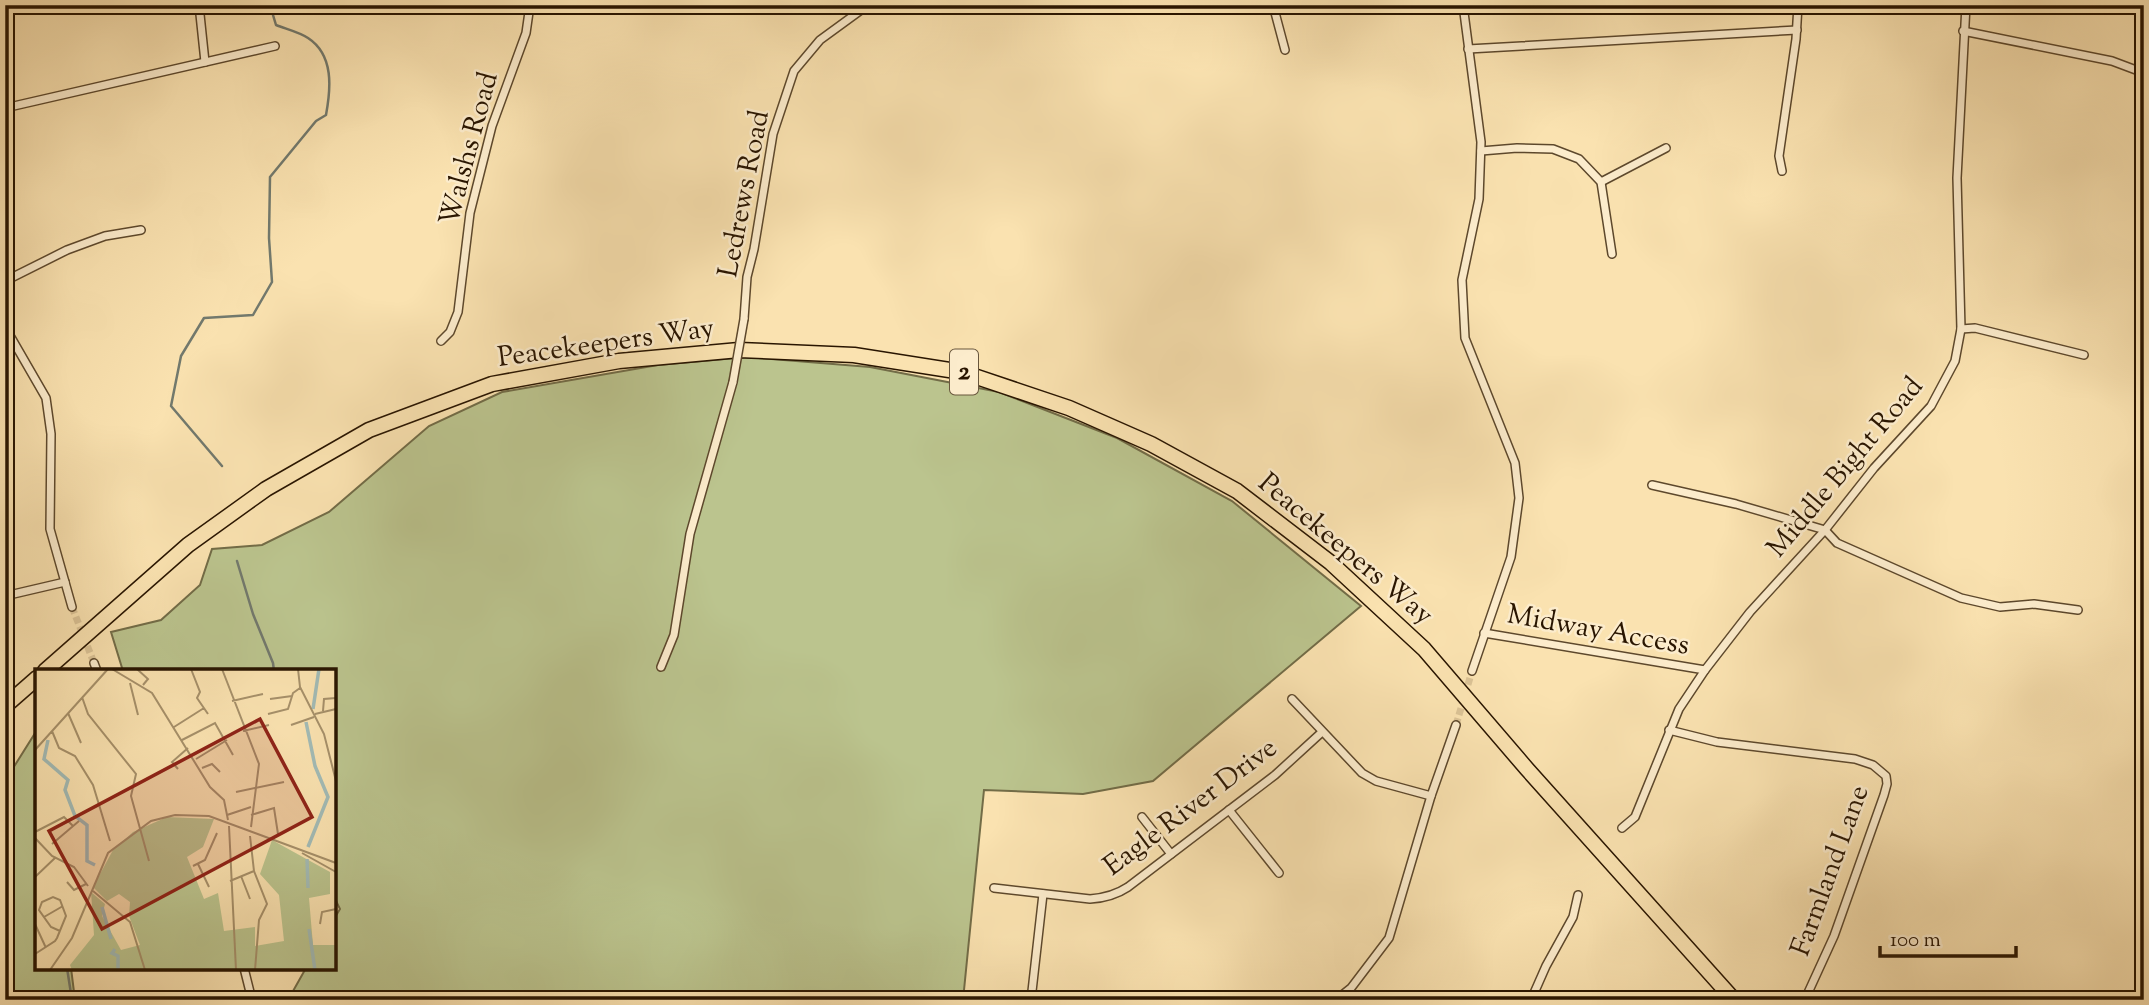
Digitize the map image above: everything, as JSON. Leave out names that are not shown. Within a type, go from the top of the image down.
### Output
[{"type":"highway","name":"Peacekeepers Way","points":[[47,669],[188,545],[266,489],[369,430],[492,384],[619,361],[739,350],[854,355],[962,372],[1069,408],[1150,444],[1237,491],[1331,563],[1424,649],[1527,769],[1734,1000]]},
{"type":"highway","points":[[5,706],[35,680]]},
{"type":"street","points":[[199,5],[205,62]]},
{"type":"street","name":"Walshs Road","points":[[441,341],[450,332],[458,312],[470,213],[492,126],[526,33],[530,5]]},
{"type":"street","name":"Ledrews Road","points":[[661,667],[674,635],[690,534],[733,382],[744,319],[747,277],[773,134],[794,71],[820,40],[868,5]]},
{"type":"street","points":[[1273,5],[1285,50]]},
{"type":"street","points":[[1463,5],[1481,142],[1479,199],[1462,281],[1465,338],[1515,463],[1519,498],[1511,557],[1472,671]]},
{"type":"street","points":[[1782,171],[1779,156],[1797,30],[1798,5]]},
{"type":"street","name":"Middle Bight Road","points":[[1622,828],[1635,817],[1679,709],[1705,670],[1750,612],[1825,530],[1874,468],[1931,407],[1955,361],[1961,329],[1957,178],[1966,5]]},
{"type":"street","points":[[1468,49],[1797,30]]},
{"type":"street","points":[[1963,31],[2112,61],[2144,73]]},
{"type":"street","points":[[5,108],[275,46]]},
{"type":"street","points":[[1601,182],[1666,148]]},
{"type":"street","points":[[1481,151],[1553,149],[1579,159],[1601,182],[1612,254]]},
{"type":"street","points":[[5,281],[67,250],[104,236],[141,230]]},
{"type":"street","points":[[5,327],[46,398],[51,434],[50,529],[72,607]]},
{"type":"street","points":[[1961,329],[1975,328],[2084,355]]},
{"type":"street","points":[[1652,485],[1736,504],[1825,530],[1837,543],[1961,598],[2000,607],[2034,604],[2078,610]]},
{"type":"street","points":[[5,596],[65,582]]},
{"type":"street","name":"Midway Access","points":[[1484,633],[1705,670]]},
{"type":"street","points":[[1293,699],[1351,764],[1368,777],[1431,796]]},
{"type":"street","points":[[1336,1000],[1350,988],[1389,938],[1431,796],[1456,725]]},
{"type":"street","name":"Farmland Lane","points":[[1669,730],[1717,742],[1855,759],[1873,765],[1886,776],[1884,795],[1834,936],[1807,995]]},
{"type":"street","name":"Eagle River Drive","points":[[994,888],[1090,899],[1108,897],[1128,887],[1275,775],[1322,732]]},
{"type":"street","points":[[1229,810],[1279,873]]},
{"type":"street","points":[[1142,817],[1171,854]]},
{"type":"street","points":[[1031,1000],[1043,894]]},
{"type":"street","points":[[1531,1000],[1546,965],[1573,917],[1578,895]]},
{"type":"street","points":[[244,970],[252,1000]]},
{"type":"green space","points":[[747,357],[870,367],[999,392],[1117,438],[1232,501],[1361,606],[1153,781],[1083,794],[984,790],[963,1000],[288,1000],[305,970],[336,970],[336,916],[340,909],[336,901],[336,669],[122,669],[111,632],[161,620],[200,585],[212,549],[262,545],[329,512],[429,426],[502,392],[658,365]]},
{"type":"green space","points":[[35,733],[35,970],[71,970],[75,1000],[5,1000],[5,781]]},
{"type":"waterway","points":[[222,466],[171,406],[181,356],[204,318],[253,315],[272,282],[269,238],[270,177],[316,121],[326,115],[329,94],[329,73],[322,53],[308,38],[276,25],[270,5]]},
{"type":"waterway","points":[[237,561],[274,669]]},
{"type":"waterway","points":[[67,970],[72,1000]]},
{"type":"tunnel","points":[[72,607],[94,663]]},
{"type":"tunnel","points":[[1456,725],[1472,671]]}]
